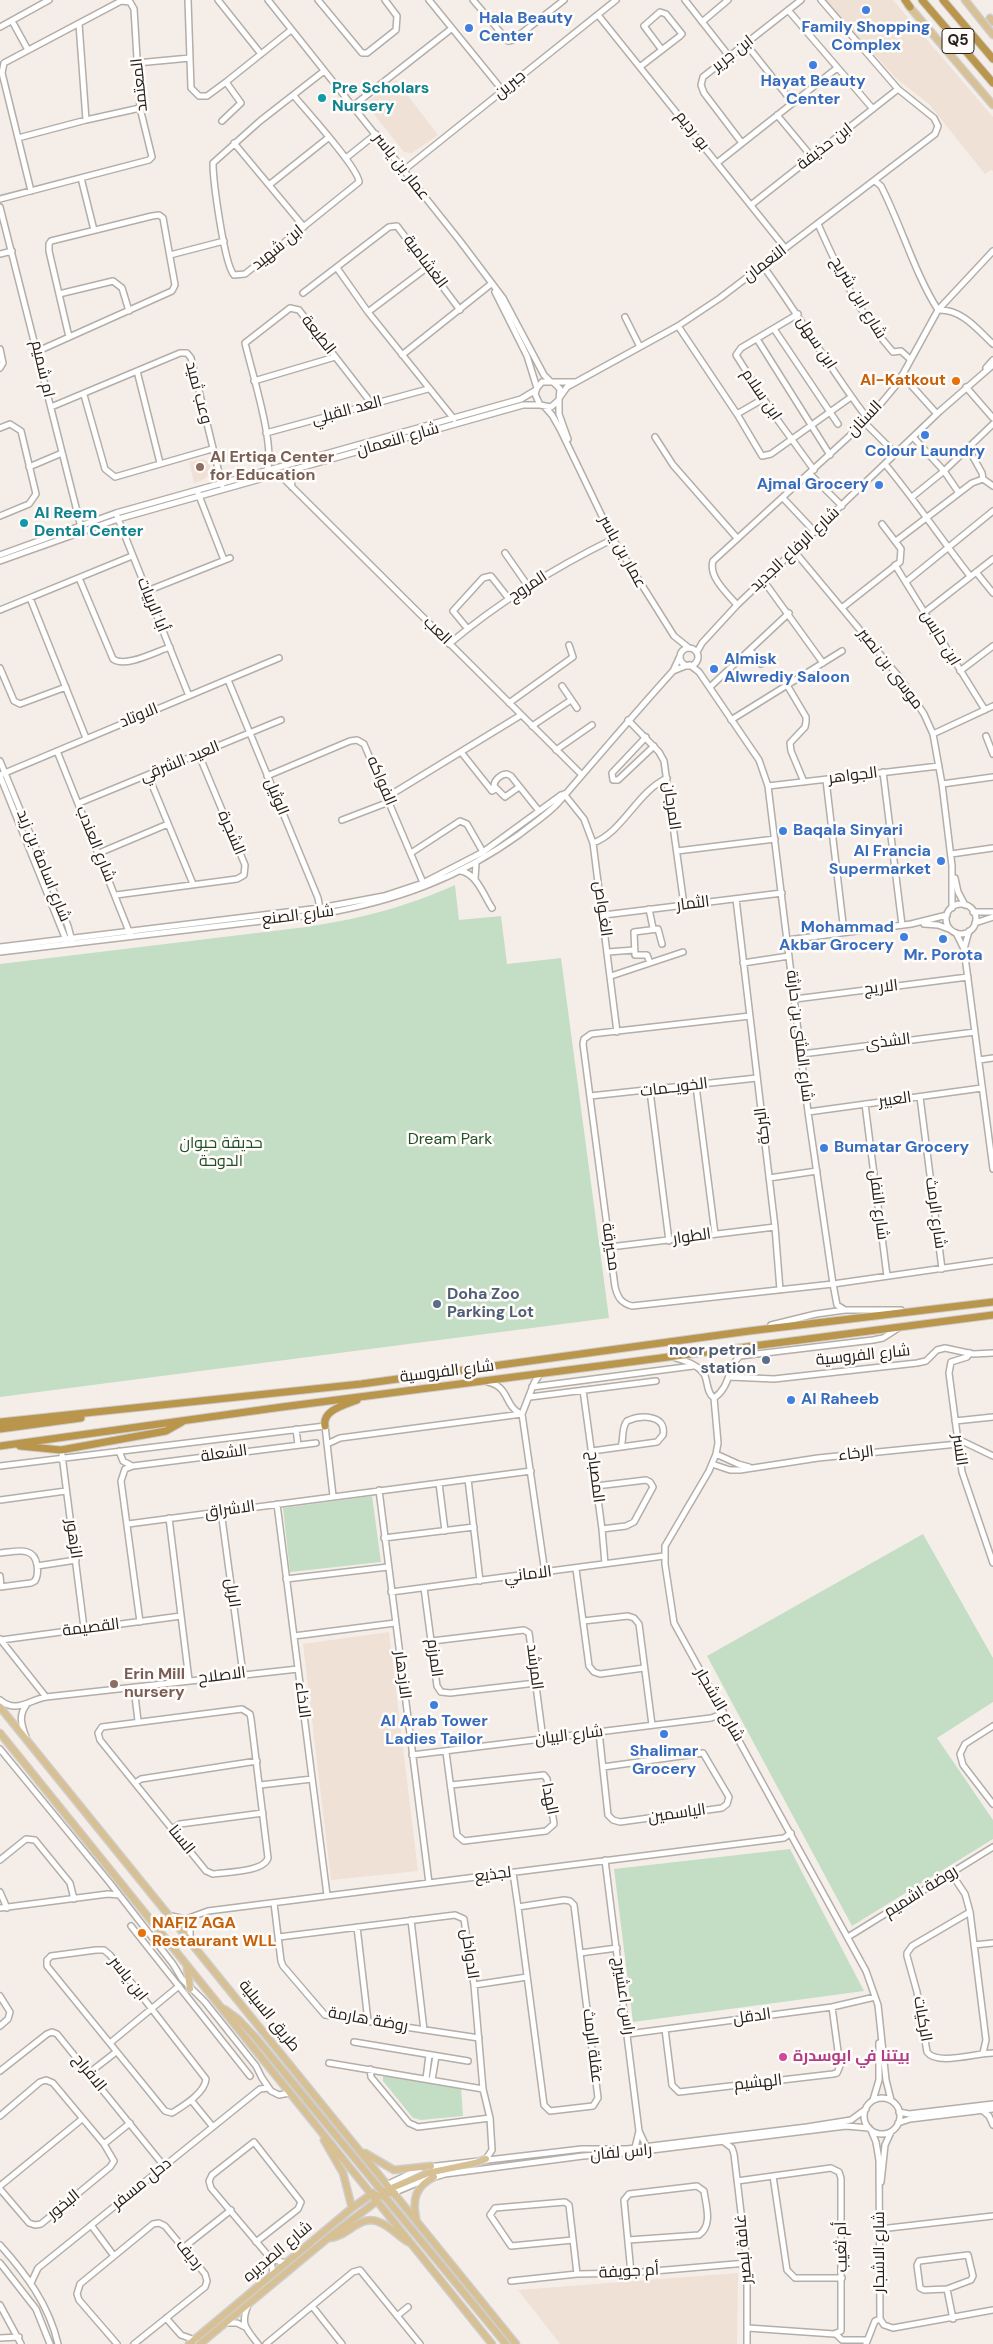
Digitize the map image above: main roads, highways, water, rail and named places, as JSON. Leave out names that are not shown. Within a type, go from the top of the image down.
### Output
[{"type":"highway","points":[[904,0],[910,7]]},
{"type":"highway","name":"Q5","points":[[922,0],[993,83]]},
{"type":"highway","name":"Q5","points":[[943,0],[993,59]]},
{"type":"highway","name":"شارع الفروسية","points":[[0,1422],[361,1384],[750,1331],[993,1302]]},
{"type":"highway","name":"شارع الفروسية","points":[[0,1446],[364,1396],[993,1315]]},
{"type":"highway","points":[[324,1424],[327,1415],[335,1409],[364,1396]]},
{"type":"highway","points":[[0,1431],[127,1409]]},
{"type":"highway","points":[[10,1445],[61,1450],[166,1431],[183,1421]]},
{"type":"main road","points":[[964,0],[993,35]]},
{"type":"main road","points":[[910,7],[993,105]]},
{"type":"main road","name":"طريق السيلية","points":[[0,1707],[516,2344]]},
{"type":"main road","name":"طريق السيلية","points":[[0,1733],[371,2194]]},
{"type":"main road","points":[[186,1966],[190,1989]]},
{"type":"main road","points":[[219,2006],[239,2020],[256,2038],[381,2195],[506,2344]]},
{"type":"main road","points":[[313,2123],[343,2173],[352,2208]]},
{"type":"main road","points":[[359,2150],[394,2170],[431,2166]]},
{"type":"main road","points":[[381,2195],[391,2188],[428,2173],[476,2163],[486,2159]]},
{"type":"main road","points":[[417,2222],[414,2203],[416,2192],[422,2185],[434,2177]]},
{"type":"main road","name":"شارع الصديره","points":[[195,2343],[352,2208],[371,2194],[381,2195]]},
{"type":"main road","points":[[381,2195],[412,2244],[492,2344]]},
{"type":"main road","name":"شارع الصديره","points":[[195,2343],[226,2323],[381,2195]]},
{"type":"main road","points":[[328,2238],[338,2237],[361,2222],[370,2220],[384,2224],[412,2244]]},
{"type":"place","name":"Family Shopping Complex","points":[[866,10]]},
{"type":"place","name":"Hala Beauty Center","points":[[469,28]]},
{"type":"place","name":"Hayat Beauty Center","points":[[813,65]]},
{"type":"place","name":"Pre Scholars Nursery","points":[[322,98]]},
{"type":"place","name":"Al-Katkout","points":[[956,381]]},
{"type":"place","name":"Colour Laundry","points":[[925,435]]},
{"type":"place","name":"Al Ertiqa Center for Education","points":[[200,467]]},
{"type":"place","name":"Ajmal Grocery","points":[[879,485]]},
{"type":"place","name":"Al Reem Dental Center","points":[[24,523]]},
{"type":"place","name":"Almisk Alwrediy Saloon","points":[[714,669]]},
{"type":"place","name":"Baqala Sinyari","points":[[783,831]]},
{"type":"place","name":"Al Francia Supermarket","points":[[941,861]]},
{"type":"place","name":"Mohammad Akbar Grocery","points":[[904,937]]},
{"type":"place","name":"Mr. Porota","points":[[943,939]]},
{"type":"place","name":"Bumatar Grocery","points":[[824,1148]]},
{"type":"place","name":"Doha Zoo Parking Lot","points":[[437,1304]]},
{"type":"place","name":"noor petrol station","points":[[766,1360]]},
{"type":"place","name":"Al Raheeb","points":[[791,1400]]},
{"type":"place","name":"Erin Mill nursery","points":[[114,1684]]},
{"type":"place","name":"Al Arab Tower Ladies Tailor","points":[[434,1705]]},
{"type":"place","name":"Shalimar Grocery","points":[[664,1734]]},
{"type":"place","name":"NAFIZ AGA Restaurant WLL","points":[[142,1933]]},
{"type":"place","name":"بيتنا في ابوسدرة","points":[[783,2057]]},
{"type":"park label","name":"Dream Park","points":[[450,1140]]},
{"type":"park label","name":"حديقة حيوان الدوحة","points":[[221,1153]]}]
